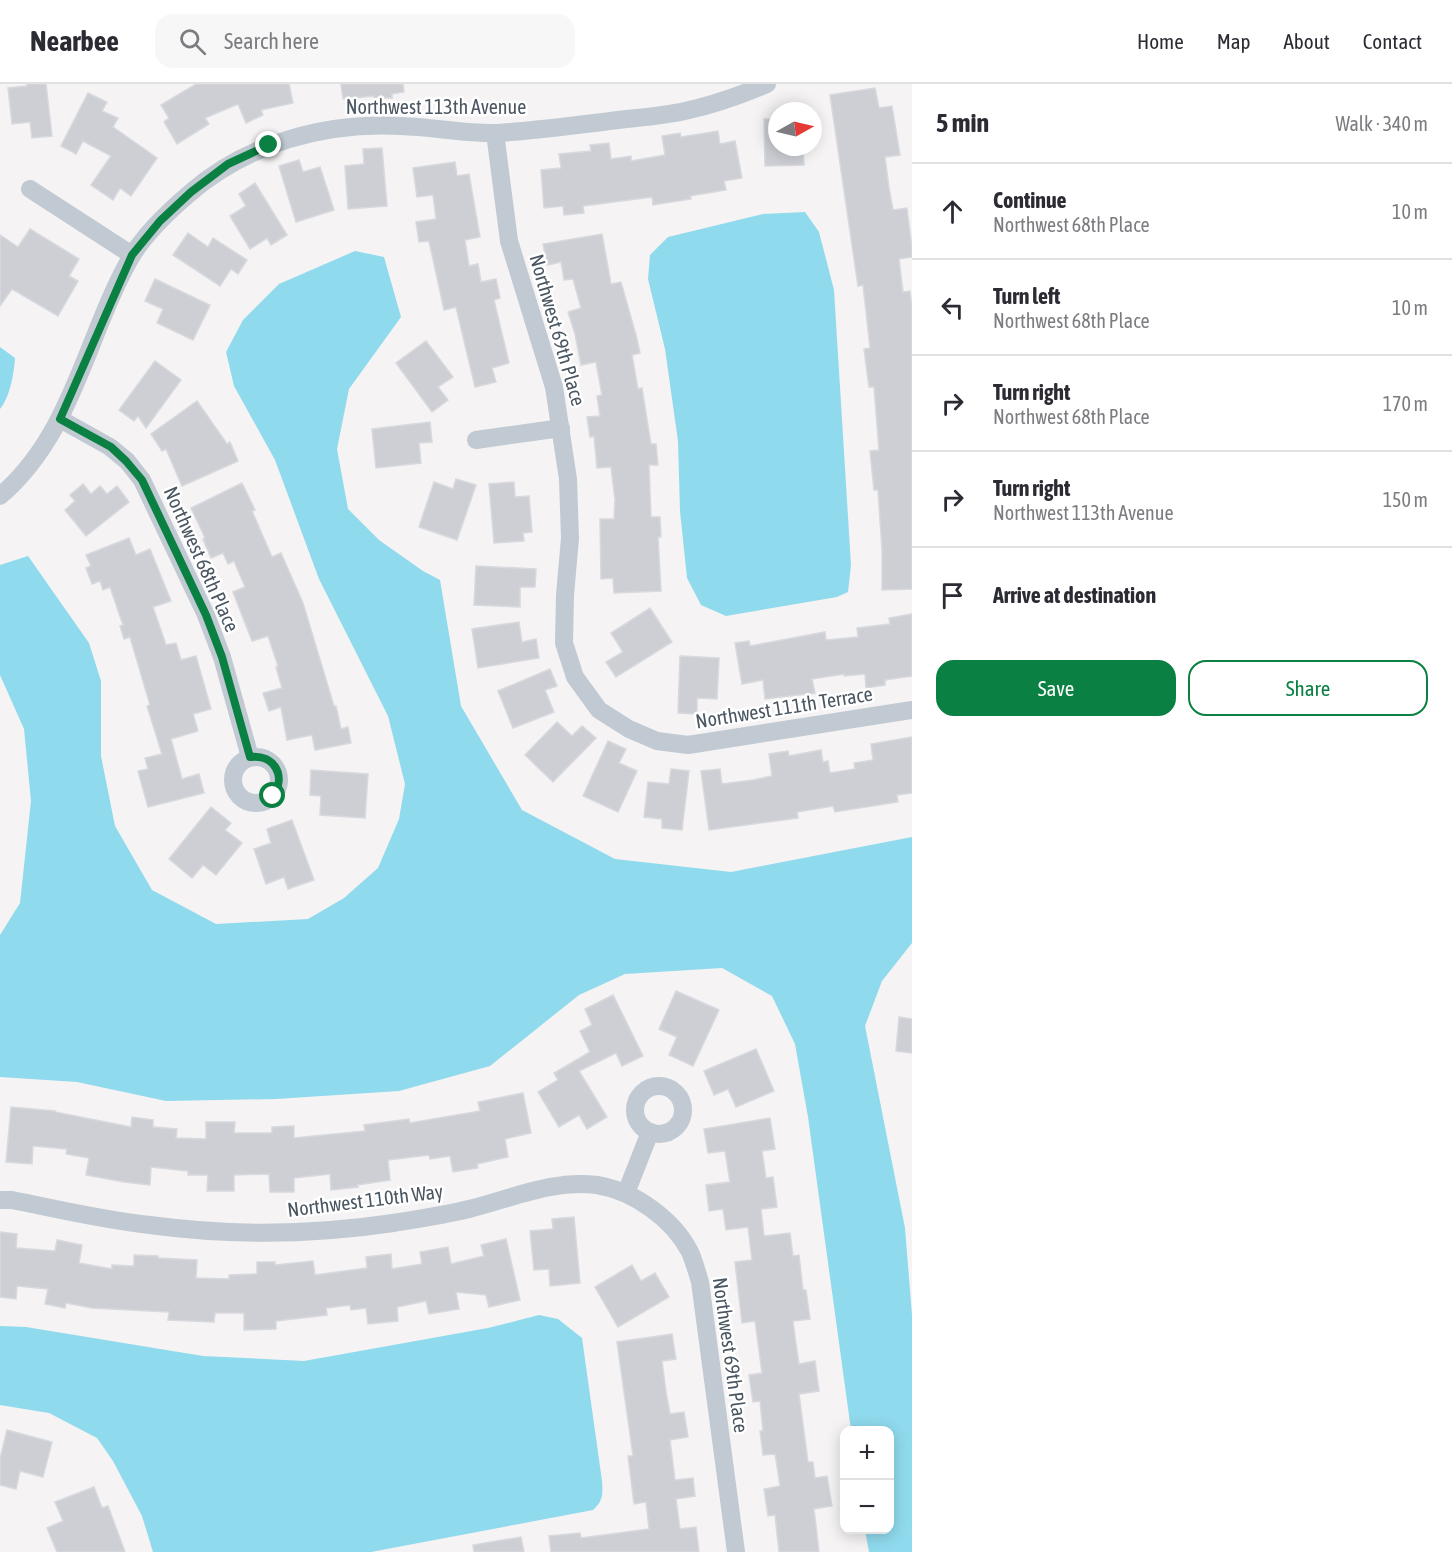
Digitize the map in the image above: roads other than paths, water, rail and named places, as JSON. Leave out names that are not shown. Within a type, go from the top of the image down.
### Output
[{"type":"street","name":"Northwest 113th Avenue","points":[[0,496],[34,461],[60,419],[132,255],[160,221],[191,192],[228,164],[269,145],[318,131],[361,125],[495,133],[564,127],[684,111],[743,94],[767,84]]},
{"type":"street","name":"Northwest 69th Place","points":[[495,133],[509,241],[554,387],[568,479],[570,538],[564,643],[575,677],[599,710]]},
{"type":"street","points":[[30,189],[132,255]]},
{"type":"street","name":"Northwest 68th Place","points":[[60,419],[111,447],[142,480],[206,615],[222,657],[250,757]]},
{"type":"street","points":[[476,440],[561,428]]},
{"type":"street","name":"Northwest 111th Terrace","points":[[599,710],[629,729],[657,741],[688,745],[912,710]]},
{"type":"street","points":[[626,1193],[650,1132]]},
{"type":"street","name":"Northwest 110th Way","points":[[0,1200],[12,1200],[149,1225],[227,1232],[308,1232],[393,1223],[467,1210],[571,1184],[597,1185],[626,1193]]},
{"type":"street","name":"Northwest 69th Place","points":[[626,1193],[672,1227],[689,1252],[700,1282],[736,1552]]},
{"type":"water","points":[[805,212],[819,232],[834,290],[851,565],[848,592],[837,597],[726,616],[701,605],[687,578],[680,511],[678,441],[665,349],[648,279],[650,255],[668,237],[763,214]]},
{"type":"water","points":[[355,251],[384,257],[401,317],[349,389],[337,449],[348,509],[379,540],[440,580],[461,706],[522,810],[615,859],[731,872],[912,837],[912,943],[882,981],[865,1026],[905,1228],[912,1315],[912,1552],[869,1552],[866,1534],[894,1534],[894,1426],[850,1426],[808,1117],[795,1044],[772,996],[722,968],[625,974],[579,995],[490,1066],[399,1091],[276,1099],[166,1101],[77,1082],[0,1077],[0,935],[20,903],[31,801],[24,729],[0,675],[0,565],[28,556],[89,643],[101,681],[101,756],[115,826],[152,890],[216,924],[308,919],[344,898],[378,868],[399,819],[405,784],[388,716],[319,579],[275,460],[234,386],[226,352],[243,320],[279,284]]},
{"type":"water","points":[[0,347],[15,358],[9,392],[0,409]]},
{"type":"water","points":[[539,1315],[558,1319],[582,1338],[602,1481],[599,1504],[593,1510],[371,1552],[153,1552],[142,1516],[113,1461],[97,1438],[49,1413],[0,1405],[0,1326],[26,1327],[203,1356],[304,1361],[488,1328]]}]
